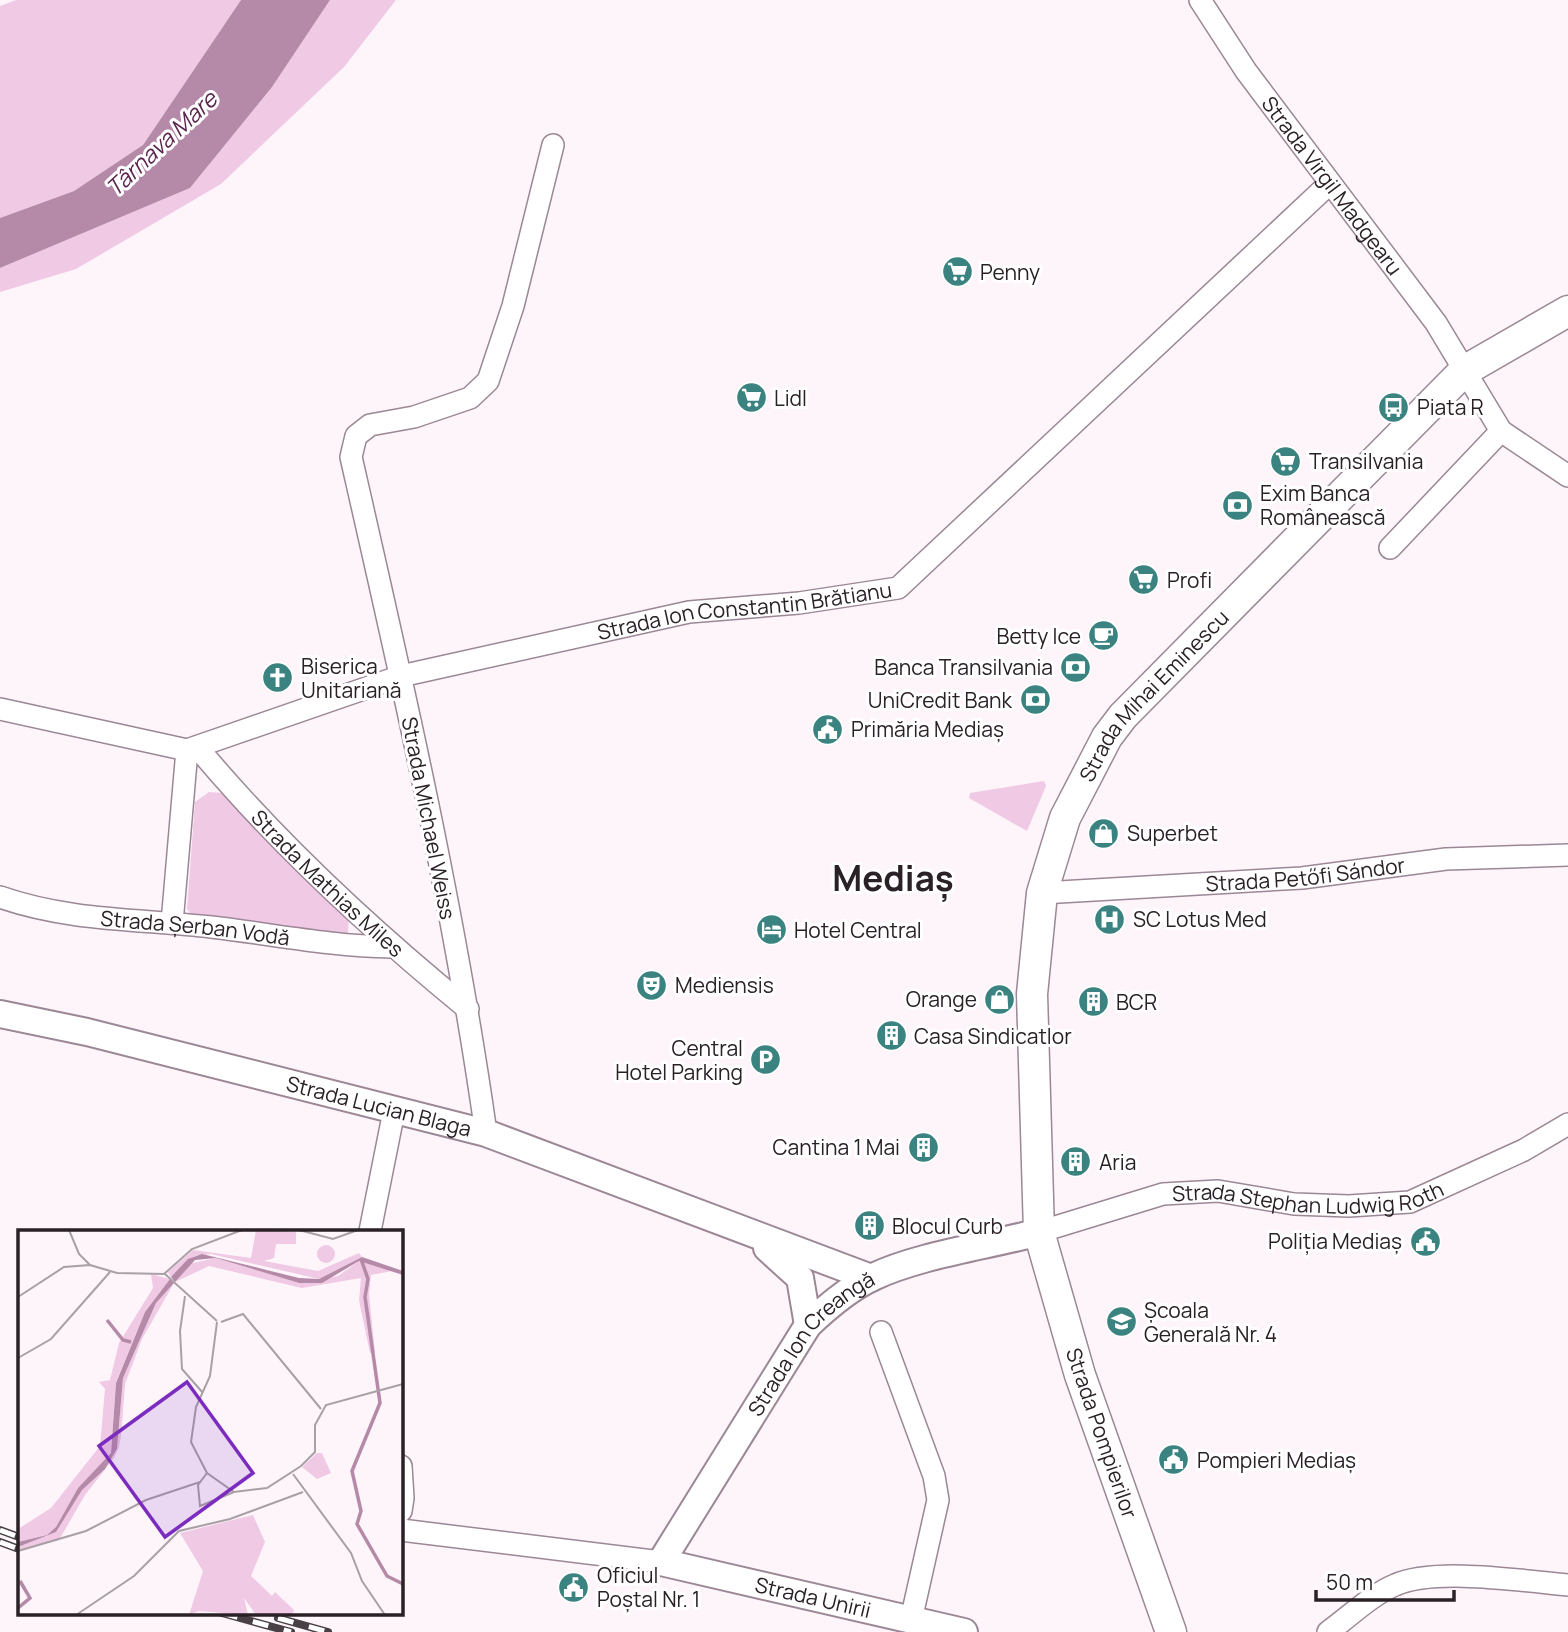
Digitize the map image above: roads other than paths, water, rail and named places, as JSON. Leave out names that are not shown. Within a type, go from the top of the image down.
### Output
[{"type":"main road","name":"Strada Mihai Eminescu","points":[[1039,1232],[1032,994],[1042,894],[1065,818],[1107,737],[1123,716],[1464,371],[1568,311]]},
{"type":"main road","name":"Strada Pompierilor","points":[[1039,1232],[1080,1375],[1171,1632]]},
{"type":"street","name":"Strada Virgil Madgearu","points":[[1200,0],[1246,71],[1436,323],[1501,431]]},
{"type":"street","name":"Strada Michael Weiss","points":[[486,1133],[468,1009],[401,676],[351,457],[356,436],[370,425],[414,416],[470,398],[488,381],[513,306],[553,145]]},
{"type":"street","name":"Strada Ion Constantin Brătianu","points":[[192,749],[401,676],[689,612],[810,602],[898,588],[1329,184]]},
{"type":"street","points":[[1390,548],[1501,431],[1568,476]]},
{"type":"street","points":[[0,709],[192,749],[172,923]]},
{"type":"street","name":"Strada Mathias Miles","points":[[192,749],[391,947],[468,1009]]},
{"type":"street","name":"Strada Petőfi Sándor","points":[[1042,894],[1301,878],[1446,859],[1568,855]]},
{"type":"street","name":"Strada Șerban Vodă","points":[[0,897],[45,910],[172,923],[342,946],[391,947]]},
{"type":"street","name":"Strada Lucian Blaga","points":[[0,1014],[88,1032],[486,1133],[872,1278]]},
{"type":"street","points":[[370,1230],[394,1111]]},
{"type":"street","name":"Strada Stephan Ludwig Roth","points":[[1039,1232],[1163,1194],[1218,1191],[1294,1204],[1349,1206],[1410,1202],[1479,1172],[1568,1124]]},
{"type":"street","name":"Strada Ion Creangă","points":[[661,1562],[808,1325],[828,1307],[872,1278],[1039,1232]]},
{"type":"street","name":"Strada Lucian Blaga","points":[[749,1234],[800,1278],[808,1325]]},
{"type":"street","name":"Strada Ion Creangă","points":[[881,1332],[934,1476],[938,1500],[911,1620]]},
{"type":"street","points":[[402,1530],[661,1562]]},
{"type":"street","name":"Strada Unirii","points":[[661,1562],[964,1632]]},
{"type":"street","points":[[1328,1632],[1397,1584],[1427,1578],[1509,1578],[1568,1585]]},
{"type":"water","name":"Târnava Mare","points":[[241,0],[330,0],[272,87],[190,188],[0,268],[0,218],[74,191],[143,145]]},
{"type":"railway","points":[[0,1530],[18,1537]]},
{"type":"railway","points":[[0,1542],[18,1549]]},
{"type":"railway","points":[[226,1614],[291,1632]]},
{"type":"railway","points":[[278,1618],[328,1632]]},
{"type":"place","name":"Penny","points":[[957,272]]},
{"type":"place","name":"Lidl","points":[[751,398]]},
{"type":"place","name":"Piata R","points":[[1394,407]]},
{"type":"place","name":"Transilvania","points":[[1286,461]]},
{"type":"place","name":"Exim Banca Românească","points":[[1237,505]]},
{"type":"place","name":"Profi","points":[[1144,580]]},
{"type":"place","name":"Betty Ice","points":[[1104,636]]},
{"type":"place","name":"Banca Transilvania","points":[[1076,667]]},
{"type":"place","name":"Biserica Unitariană","points":[[278,678]]},
{"type":"place","name":"UniCredit Bank","points":[[1035,700]]},
{"type":"place","name":"Primăria Mediaș","points":[[828,729]]},
{"type":"place","name":"Superbet","points":[[1104,833]]},
{"type":"place","name":"SC Lotus Med","points":[[1110,919]]},
{"type":"place","name":"Hotel Central","points":[[771,930]]},
{"type":"place","name":"Mediensis","points":[[652,985]]},
{"type":"place","name":"Orange","points":[[1000,999]]},
{"type":"place","name":"BCR","points":[[1093,1002]]},
{"type":"place","name":"Casa Sindicatlor","points":[[891,1036]]},
{"type":"place","name":"Central Hotel Parking","points":[[766,1060]]},
{"type":"place","name":"Cantina 1 Mai","points":[[923,1147]]},
{"type":"place","name":"Aria","points":[[1076,1162]]},
{"type":"place","name":"Blocul Curb","points":[[869,1226]]},
{"type":"place","name":"Poliția Mediaș","points":[[1425,1241]]},
{"type":"place","name":"Școala Generală Nr. 4","points":[[1121,1322]]},
{"type":"place","name":"Pompieri Mediaș","points":[[1174,1460]]},
{"type":"place","name":"Oficiul Poștal Nr. 1","points":[[574,1587]]},
{"type":"district","name":"Mediaș","points":[[893,878]]}]
